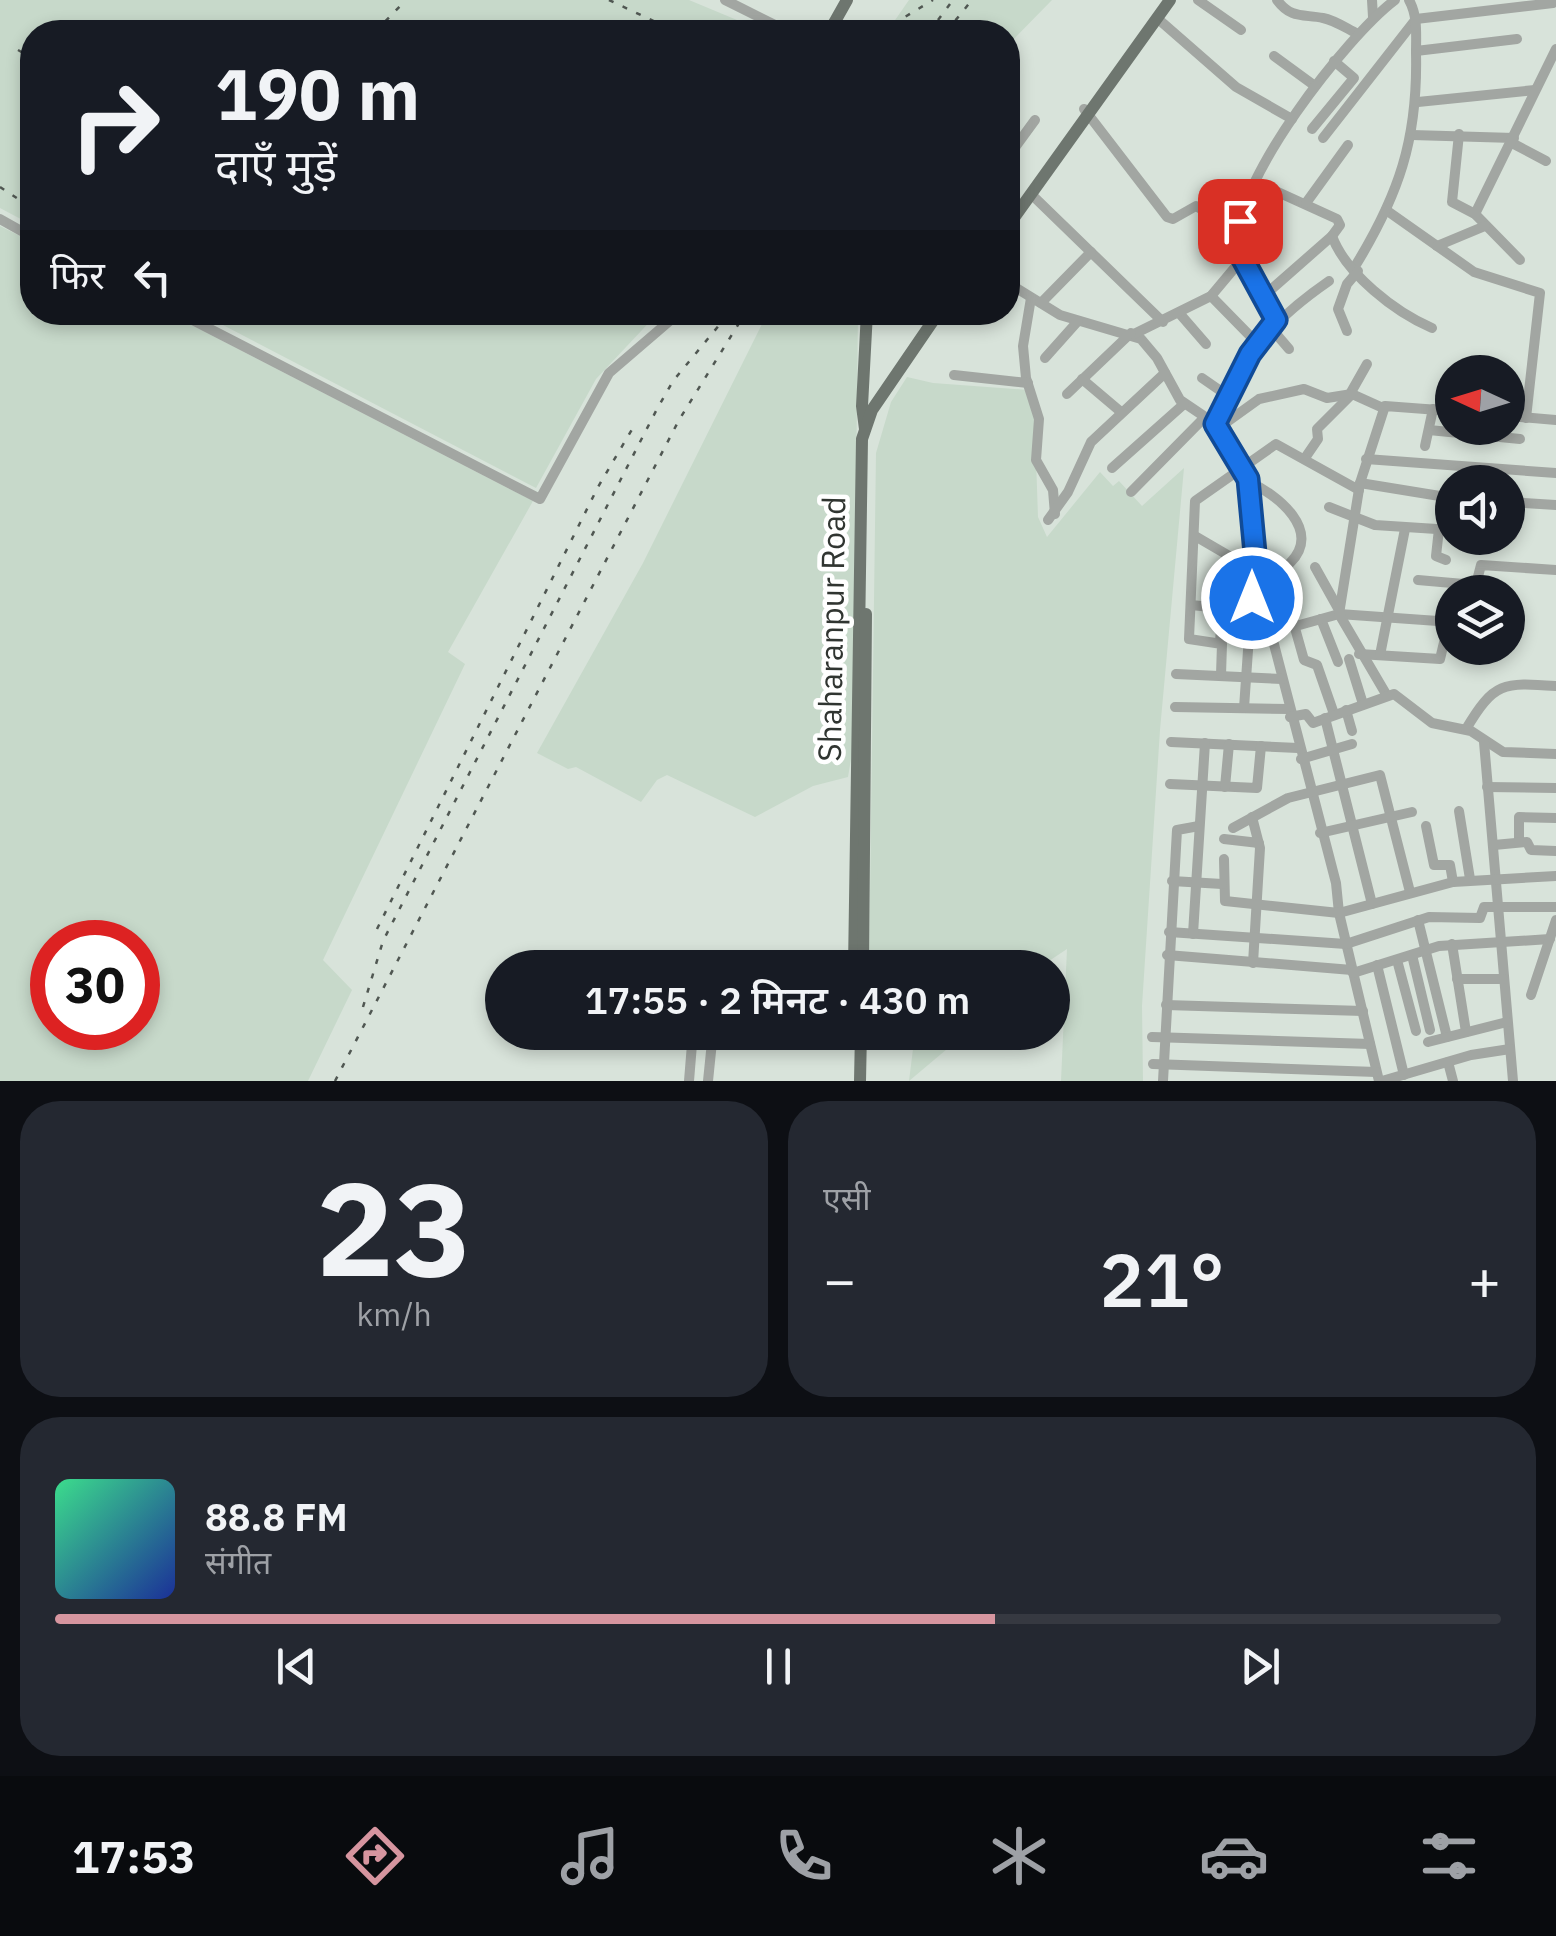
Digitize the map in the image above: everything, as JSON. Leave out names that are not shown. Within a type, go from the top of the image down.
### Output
[{"type":"main road","points":[[1020,200],[1167,0]]},
{"type":"main road","points":[[1020,209],[1167,0]]},
{"type":"main road","points":[[866,325],[862,392],[868,432]]},
{"type":"main road","name":"Shaharanpur Road","points":[[854,950],[860,459],[868,432],[934,325]]},
{"type":"main road","name":"Shaharanpur Road","points":[[863,950],[868,432]]},
{"type":"main road","points":[[852,1081],[853,1050]]},
{"type":"main road","points":[[860,1081],[861,1050]]},
{"type":"street","points":[[725,0],[763,20]]},
{"type":"street","points":[[746,12],[752,0]]},
{"type":"street","points":[[1198,0],[1241,30]]},
{"type":"street","points":[[1276,0],[1290,14],[1309,20],[1322,17],[1356,33]]},
{"type":"street","points":[[1372,0],[1372,17]]},
{"type":"street","points":[[1290,350],[1273,324],[1266,294],[1242,259],[1238,232],[1258,183],[1314,86],[1356,33],[1395,0]]},
{"type":"street","points":[[1347,331],[1338,310],[1404,168],[1418,102],[1416,19],[1409,0]]},
{"type":"street","points":[[1323,138],[1416,19],[1553,3]]},
{"type":"street","points":[[1157,18],[1236,87],[1292,119]]},
{"type":"street","points":[[1416,50],[1518,39]]},
{"type":"street","points":[[1474,214],[1556,49]]},
{"type":"street","points":[[1274,56],[1314,86]]},
{"type":"street","points":[[1312,130],[1354,78],[1334,61]]},
{"type":"street","points":[[1418,102],[1535,90]]},
{"type":"street","points":[[1086,112],[1167,217],[1173,219],[1196,206],[1238,232]]},
{"type":"street","points":[[1020,141],[1036,120]]},
{"type":"street","points":[[1412,134],[1513,140],[1546,161]]},
{"type":"street","points":[[1460,134],[1451,201],[1474,214],[1520,260]]},
{"type":"street","points":[[1306,203],[1348,145]]},
{"type":"street","points":[[1258,183],[1339,221],[1332,236],[1266,294]]},
{"type":"street","points":[[1031,194],[1163,322]]},
{"type":"street","points":[[1386,210],[1480,275],[1540,294],[1526,418],[1556,420]]},
{"type":"street","points":[[1437,246],[1485,226]]},
{"type":"street","points":[[1332,236],[1340,257],[1394,308],[1432,328]]},
{"type":"street","points":[[1091,252],[1036,301],[1023,346],[1028,384],[1039,419],[1036,460],[1053,490],[1051,517],[1088,447],[1165,373]]},
{"type":"street","points":[[1067,394],[1132,333],[1163,322],[1211,296],[1242,259]]},
{"type":"street","points":[[1213,423],[1257,343],[1273,324],[1330,281]]},
{"type":"street","points":[[1020,291],[1078,321],[1132,333],[1153,352],[1184,404],[1213,423],[1244,470],[1249,482],[1258,585],[1299,754],[1336,883],[1338,914],[1379,1078]]},
{"type":"street","points":[[1211,296],[1257,343]]},
{"type":"street","points":[[1180,314],[1206,344]]},
{"type":"street","points":[[1045,358],[1078,321]]},
{"type":"street","points":[[201,325],[540,499],[609,373],[665,325]]},
{"type":"street","points":[[1305,458],[1318,439],[1317,429],[1351,394],[1367,364]]},
{"type":"street","points":[[954,375],[1028,384]]},
{"type":"street","points":[[1202,378],[1228,396]]},
{"type":"street","points":[[1082,379],[1121,412]]},
{"type":"street","points":[[1131,492],[1213,423],[1259,399],[1304,389],[1328,398],[1351,394],[1384,408]]},
{"type":"street","points":[[1112,468],[1184,404]]},
{"type":"street","points":[[1339,613],[1366,459],[1388,404],[1433,409],[1426,446]]},
{"type":"street","points":[[1429,430],[1435,431]]},
{"type":"street","points":[[1220,642],[1189,642],[1194,502],[1276,444],[1360,487],[1435,496]]},
{"type":"street","points":[[1366,459],[1556,473]]},
{"type":"street","points":[[1249,482],[1280,499],[1298,521],[1299,548],[1290,563]]},
{"type":"street","points":[[1525,503],[1556,505]]},
{"type":"street","points":[[1329,507],[1354,519],[1404,530],[1435,530]]},
{"type":"street","points":[[1380,655],[1404,530]]},
{"type":"street","points":[[1195,536],[1255,571]]},
{"type":"street","points":[[1253,554],[1282,582],[1304,660],[1318,666],[1372,904]]},
{"type":"street","points":[[1436,555],[1446,560]]},
{"type":"street","points":[[1221,675],[1221,608],[1232,560]]},
{"type":"street","points":[[1477,575],[1484,564],[1556,570]]},
{"type":"street","points":[[1315,566],[1339,613],[1348,658],[1364,704]]},
{"type":"street","points":[[1418,580],[1435,583]]},
{"type":"street","points":[[1244,708],[1252,598],[1258,585]]},
{"type":"street","points":[[1191,605],[1221,608]]},
{"type":"street","points":[[1296,626],[1339,613],[1435,621]]},
{"type":"street","points":[[1321,619],[1348,658],[1386,694]]},
{"type":"street","points":[[1348,658],[1435,658]]},
{"type":"street","points":[[1176,674],[1282,679]]},
{"type":"street","points":[[1466,729],[1481,704],[1499,687],[1514,683],[1556,686]]},
{"type":"street","points":[[1174,707],[1306,714],[1311,723],[1386,694],[1398,694],[1432,723],[1466,729],[1500,750],[1556,754]]},
{"type":"street","points":[[1170,742],[1261,746],[1299,754],[1334,750],[1352,738],[1346,710]]},
{"type":"street","points":[[1484,742],[1513,1081]]},
{"type":"street","points":[[1193,934],[1205,743]]},
{"type":"street","points":[[1225,787],[1228,744]]},
{"type":"street","points":[[1170,784],[1259,787],[1261,746]]},
{"type":"street","points":[[1484,768],[1500,750]]},
{"type":"street","points":[[1233,828],[1309,792],[1380,775],[1410,892]]},
{"type":"street","points":[[1487,787],[1556,788]]},
{"type":"street","points":[[1459,811],[1470,879]]},
{"type":"street","points":[[1320,833],[1412,812]]},
{"type":"street","points":[[1252,817],[1259,843],[1253,962]]},
{"type":"street","points":[[1519,842],[1518,817],[1556,818]]},
{"type":"street","points":[[1163,1081],[1158,1064],[1165,1038],[1177,828],[1199,826]]},
{"type":"street","points":[[1426,826],[1434,865],[1450,865],[1453,882]]},
{"type":"street","points":[[1224,839],[1259,843]]},
{"type":"street","points":[[1494,845],[1519,842],[1528,843],[1531,850],[1556,851]]},
{"type":"street","points":[[1224,859],[1224,901],[1338,914],[1470,879],[1556,876]]},
{"type":"street","points":[[1172,881],[1222,884]]},
{"type":"street","points":[[1169,932],[1346,944],[1418,920],[1480,918],[1482,908],[1556,907]]},
{"type":"street","points":[[1418,920],[1447,1037]]},
{"type":"street","points":[[1531,995],[1556,920]]},
{"type":"street","points":[[1168,955],[1353,972],[1452,944],[1550,939]]},
{"type":"street","points":[[1452,944],[1466,1032]]},
{"type":"street","points":[[1412,955],[1429,1036],[1447,1037],[1507,1022]]},
{"type":"street","points":[[1396,960],[1416,1031]]},
{"type":"street","points":[[1377,965],[1404,1074]]},
{"type":"street","points":[[1456,979],[1503,979]]},
{"type":"street","points":[[1166,1005],[1362,1011]]},
{"type":"street","points":[[1152,1038],[1370,1044]]},
{"type":"street","points":[[1158,1064],[1379,1078],[1510,1048]]},
{"type":"street","points":[[689,1081],[692,1050]]},
{"type":"street","points":[[708,1081],[711,1050]]},
{"type":"street","points":[[1448,1062],[1453,1081]]},
{"type":"shaded area","points":[[0,0],[689,0],[737,20],[20,20],[20,219],[0,208]]},
{"type":"shaded area","points":[[909,0],[1052,0],[1020,33],[1020,20],[895,20]]},
{"type":"shaded area","points":[[0,226],[20,236],[20,325],[191,325],[533,501],[448,652],[465,664],[323,960],[352,990],[308,1081],[0,1081]]},
{"type":"shaded area","points":[[223,325],[647,325],[596,379],[536,488]]},
{"type":"shaded area","points":[[762,325],[858,325],[853,747],[848,777],[813,786],[755,817],[667,775],[657,780],[641,802],[576,767],[568,769],[537,753],[643,563]]},
{"type":"shaded area","points":[[907,377],[933,383],[1028,390],[1034,400],[1038,517],[1047,537],[1100,472],[1113,486],[1119,481],[1142,506],[1184,468],[1160,730],[1142,1006],[1143,1081],[1061,1081],[1062,1050],[1070,1050],[1070,950],[869,950],[876,453],[891,402]]},
{"type":"shaded area","points":[[913,1050],[946,1050],[909,1081]]},
{"type":"railway","points":[[387,20],[406,0]]},
{"type":"railway","points":[[609,0],[652,20]]},
{"type":"railway","points":[[900,20],[933,0]]},
{"type":"railway","points":[[938,20],[953,0]]},
{"type":"railway","points":[[956,20],[972,0]]},
{"type":"railway","points":[[0,187],[20,200]]},
{"type":"railway","points":[[363,1007],[383,941],[657,409],[673,381],[719,325]]},
{"type":"railway","points":[[335,1081],[679,420],[738,325]]},
{"type":"railway","points":[[377,929],[598,487],[634,426]]},
{"type":"route","points":[[1240,221],[1238,250],[1266,294],[1276,320],[1250,354],[1215,424],[1248,479],[1248,512],[1258,585],[1252,598]]}]
